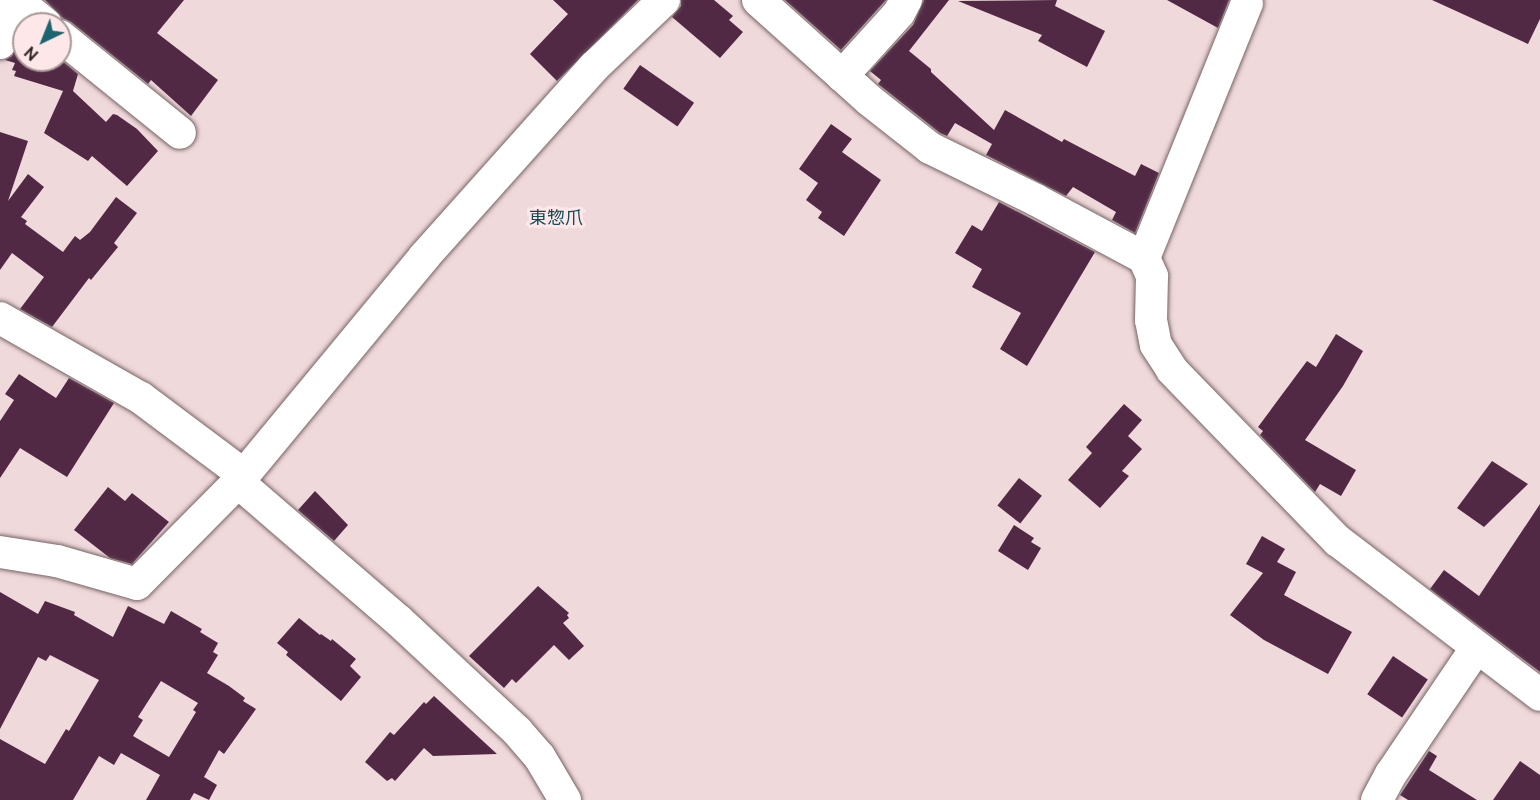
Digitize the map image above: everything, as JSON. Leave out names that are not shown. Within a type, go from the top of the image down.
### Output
[{"type":"street","points":[[0,43],[16,0],[31,12]]},
{"type":"street","points":[[0,552],[57,561],[137,584],[241,478],[424,257],[594,67],[664,0]]},
{"type":"street","points":[[758,0],[842,76],[930,148],[1144,258],[1152,276],[1151,320],[1156,345],[1172,370],[1338,542],[1540,695]]},
{"type":"street","points":[[842,76],[899,13],[906,0]]},
{"type":"street","points":[[1144,258],[1247,3]]},
{"type":"street","points":[[72,46],[180,133]]},
{"type":"street","points":[[0,318],[141,399],[241,478],[517,731],[539,756],[565,800]]},
{"type":"street","points":[[1377,800],[1391,774],[1477,647]]},
{"type":"building","points":[[45,0],[184,0],[157,33],[218,80],[191,116],[151,80],[148,84],[72,23],[72,12],[57,12]]},
{"type":"building","points":[[553,0],[638,0],[557,81],[530,54],[568,14]]},
{"type":"building","points":[[681,0],[714,0],[733,16],[729,20],[743,32],[720,58],[672,17],[681,6]]},
{"type":"building","points":[[785,0],[886,0],[841,50]]},
{"type":"building","points":[[924,0],[949,0],[909,51],[994,130],[1005,110],[1062,142],[1064,139],[1135,176],[1141,164],[1159,173],[1135,233],[1112,220],[1116,212],[1073,187],[1066,196],[986,155],[992,144],[955,123],[947,136],[940,133],[878,84],[881,80],[870,71],[913,25]]},
{"type":"building","points":[[1057,0],[1055,6],[1105,31],[1087,67],[1038,41],[1042,35],[958,1]]},
{"type":"building","points":[[1167,0],[1229,0],[1218,28]]},
{"type":"building","points":[[1432,0],[1540,0],[1540,19],[1528,44]]},
{"type":"building","points":[[640,65],[694,103],[677,127],[623,89]]},
{"type":"building","points":[[72,69],[78,74],[73,91],[106,122],[113,114],[117,115],[137,129],[158,151],[127,186],[92,156],[88,161],[44,133],[63,91],[14,76],[16,72],[72,72]]},
{"type":"building","points":[[831,124],[852,139],[842,152],[881,180],[844,236],[818,218],[822,212],[806,200],[818,183],[799,169]]},
{"type":"building","points":[[0,132],[28,141],[8,201],[28,174],[44,187],[21,217],[27,221],[25,224],[63,252],[75,236],[80,240],[90,232],[116,197],[137,213],[114,243],[118,247],[91,280],[89,278],[52,327],[20,309],[44,277],[12,253],[0,270]]},
{"type":"building","points":[[999,202],[1095,252],[1027,366],[1000,349],[1021,313],[972,287],[982,269],[955,253],[972,225],[982,231]]},
{"type":"building","points":[[1336,334],[1363,351],[1343,386],[1305,440],[1356,470],[1341,496],[1320,484],[1315,492],[1260,435],[1263,431],[1258,427],[1307,361],[1316,367]]},
{"type":"building","points":[[19,374],[56,398],[69,378],[114,403],[67,477],[20,448],[0,478],[0,421],[14,400],[5,394]]},
{"type":"building","points":[[1124,404],[1142,420],[1128,436],[1142,449],[1122,471],[1129,476],[1100,508],[1068,480],[1092,453],[1086,447]]},
{"type":"building","points":[[1492,461],[1528,484],[1484,527],[1457,508]]},
{"type":"building","points":[[1019,478],[1042,496],[1020,523],[997,506]]},
{"type":"building","points":[[108,487],[125,501],[132,493],[169,522],[132,564],[110,558],[74,530]]},
{"type":"building","points":[[315,491],[348,525],[334,541],[298,510]]},
{"type":"building","points":[[1540,504],[1540,672],[1430,589],[1444,570],[1479,596]]},
{"type":"building","points":[[1014,525],[1034,538],[1031,542],[1041,548],[1028,570],[998,551]]},
{"type":"building","points":[[1262,536],[1285,549],[1277,562],[1296,572],[1284,595],[1352,632],[1328,674],[1264,640],[1230,615],[1263,573],[1246,564]]},
{"type":"building","points":[[538,586],[569,613],[567,615],[569,618],[563,623],[584,646],[569,660],[554,645],[516,683],[512,679],[504,688],[469,656]]},
{"type":"building","points":[[0,592],[38,614],[45,601],[75,612],[74,615],[113,637],[128,606],[164,624],[171,611],[202,629],[200,632],[218,643],[213,652],[218,655],[207,673],[229,686],[245,698],[243,701],[256,709],[224,754],[219,750],[204,777],[217,785],[209,800],[194,793],[190,800],[146,800],[160,775],[121,753],[114,765],[99,756],[73,800],[0,800],[0,739],[45,764],[66,729],[69,731],[99,680],[50,655],[46,661],[38,657],[0,729]],"holes":[[[161,681],[198,703],[193,710],[196,712],[169,757],[133,736],[143,720],[138,717]]]},
{"type":"building","points":[[299,618],[320,635],[331,641],[332,639],[356,659],[350,666],[361,677],[341,701],[286,655],[288,652],[277,643]]},
{"type":"building","points":[[1393,656],[1428,679],[1402,718],[1367,694]]},
{"type":"building","points":[[434,696],[497,754],[433,756],[424,748],[395,781],[392,778],[387,781],[365,762],[390,732],[394,735],[424,702],[426,704]]},
{"type":"building","points":[[1429,751],[1437,756],[1429,770],[1477,800],[1408,800],[1400,795]]},
{"type":"building","points":[[1520,761],[1540,775],[1540,800],[1493,800]]},
{"type":"district","name":"東惣爪","points":[[556,217]]}]
